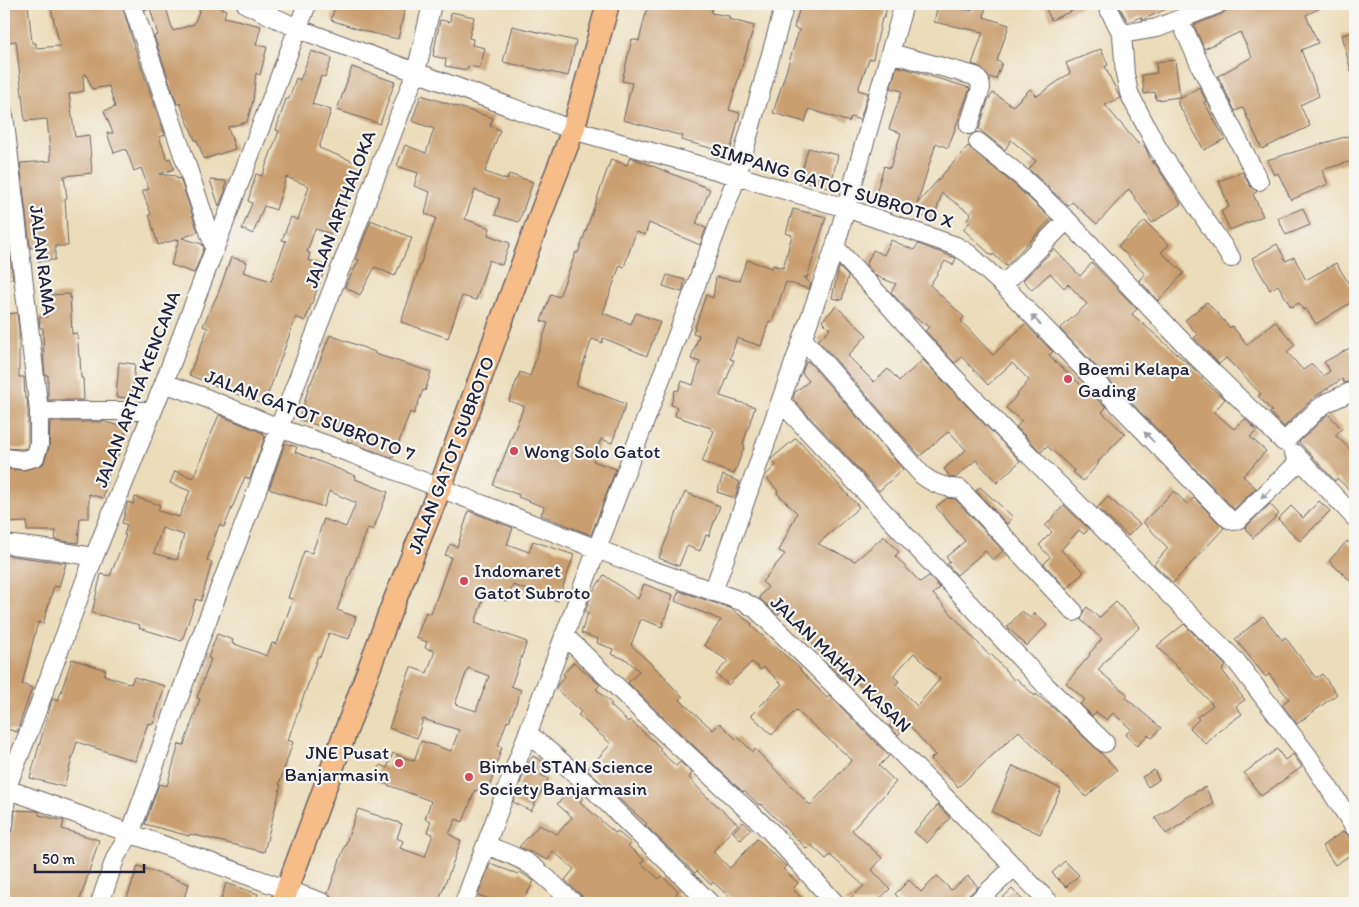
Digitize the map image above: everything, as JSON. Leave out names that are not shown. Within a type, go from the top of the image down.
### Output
[{"type":"main road","name":"JALAN GATOT SUBROTO","points":[[285,896],[390,612],[440,488],[573,130],[608,4]]},
{"type":"street","points":[[132,4],[215,249]]},
{"type":"street","name":"SIMPANG GATOT SUBROTO X","points":[[246,4],[299,29],[573,130],[846,208],[956,246],[970,254],[1003,286],[1229,520],[1239,519],[1301,460]]},
{"type":"street","name":"JALAN ARTHA KENCANA","points":[[4,825],[5,789],[30,729],[94,557],[164,383],[307,4]]},
{"type":"street","name":"JALAN ARTHALOKA","points":[[100,903],[116,856],[130,834],[279,428],[416,72],[432,4]]},
{"type":"street","points":[[464,903],[737,176],[785,4]]},
{"type":"street","points":[[714,592],[835,247],[904,4]]},
{"type":"street","points":[[1106,4],[1122,34],[1125,74],[1129,93],[1158,149],[1232,258]]},
{"type":"street","points":[[1122,34],[1157,28],[1218,4]]},
{"type":"street","points":[[1180,20],[1201,67],[1259,181]]},
{"type":"street","points":[[890,53],[975,76],[980,82],[981,88],[970,125]]},
{"type":"street","name":"JALAN RAMA","points":[[4,115],[39,411],[39,445],[35,457],[23,460],[4,458]]},
{"type":"street","points":[[978,142],[1023,178],[1067,220],[1208,368],[1284,442],[1355,518]]},
{"type":"street","points":[[1003,286],[1067,220]]},
{"type":"street","points":[[835,247],[1006,432],[1236,661],[1308,756],[1355,828]]},
{"type":"street","points":[[803,339],[922,476],[930,482],[949,488],[960,489],[1074,612]]},
{"type":"street","name":"JALAN GATOT SUBROTO 7","points":[[164,383],[440,488]]},
{"type":"street","points":[[1284,442],[1326,403],[1355,390]]},
{"type":"street","points":[[781,402],[1047,687],[1105,743]]},
{"type":"street","points":[[39,411],[152,411]]},
{"type":"street","name":"JALAN MAHAT KASAN","points":[[440,488],[744,602],[756,609],[1050,903]]},
{"type":"street","points":[[4,544],[94,557]]},
{"type":"street","points":[[564,635],[658,727],[770,831],[836,903]]},
{"type":"street","points":[[528,733],[592,788],[710,903]]},
{"type":"street","points":[[5,789],[130,834],[285,896],[324,903]]},
{"type":"street","points":[[486,845],[530,865],[542,873],[548,881],[574,903]]},
{"type":"street","points":[[976,903],[1014,867]]},
{"type":"building","points":[[4,4],[28,4],[32,43],[36,43],[36,48],[60,46],[50,4],[122,4],[133,43],[165,135],[159,137],[167,159],[170,158],[174,169],[159,174],[176,176],[177,179],[180,178],[198,232],[182,238],[202,244],[204,248],[194,273],[171,265],[179,239],[158,245],[149,215],[151,214],[142,191],[149,189],[141,168],[134,171],[126,149],[114,153],[107,133],[113,133],[104,111],[115,107],[109,86],[92,89],[86,74],[83,75],[84,91],[69,94],[75,137],[89,135],[92,173],[64,176],[67,198],[65,199],[68,246],[55,246],[55,260],[38,261],[38,247],[30,248],[20,163],[51,161],[47,119],[25,121],[16,41],[4,43]]},
{"type":"building","points":[[143,4],[165,4],[173,31],[194,24],[202,4],[210,4],[226,10],[224,17],[261,26],[256,45],[267,47],[260,75],[256,73],[253,101],[247,122],[228,127],[235,149],[204,159],[180,103],[177,104],[154,36],[158,35],[150,8],[145,10]]},
{"type":"building","points":[[336,4],[406,4],[398,39],[367,32],[331,20]]},
{"type":"building","points":[[648,4],[713,4],[711,13],[729,16],[729,19],[754,26],[729,110],[740,113],[728,160],[712,156],[714,149],[681,140],[683,136],[623,120],[632,83],[622,81],[632,39],[639,41]]},
{"type":"building","points":[[801,4],[825,4],[845,9],[846,4],[888,4],[884,18],[882,18],[873,59],[869,59],[858,90],[868,93],[860,120],[851,117],[849,122],[809,109],[805,122],[773,113],[799,30],[794,28]]},
{"type":"building","points":[[938,4],[972,11],[972,4],[986,4],[984,17],[1009,25],[997,61],[1002,63],[996,79],[989,77],[978,66],[972,64],[983,32],[934,22]]},
{"type":"building","points":[[1044,4],[1088,4],[1051,20]]},
{"type":"building","points":[[1118,4],[1177,4],[1142,20],[1141,17],[1128,22]]},
{"type":"building","points":[[1228,4],[1328,4],[1306,15],[1318,43],[1301,50],[1319,96],[1300,105],[1310,126],[1262,149],[1243,108],[1235,111],[1218,76],[1252,57],[1240,32],[1204,49],[1194,25],[1222,14],[1227,10]]},
{"type":"building","points":[[451,12],[474,17],[469,38],[473,39],[472,45],[485,48],[480,68],[468,66],[467,70],[445,66],[446,59],[433,56],[440,20],[450,22]]},
{"type":"building","points":[[512,26],[576,41],[568,76],[503,62]]},
{"type":"building","points":[[1355,32],[1355,72],[1351,72],[1342,35]]},
{"type":"building","points":[[1101,49],[1108,65],[1105,67],[1120,98],[1105,105],[1138,144],[1140,142],[1145,147],[1153,165],[1153,160],[1181,204],[1152,223],[1129,189],[1097,224],[1072,202],[1068,206],[1029,169],[1036,161],[1011,140],[1005,150],[979,129],[988,100],[993,93],[1013,106],[1030,89],[1037,96],[1070,73],[1066,63]]},
{"type":"building","points":[[311,51],[332,58],[325,77],[321,76],[312,104],[331,110],[319,148],[360,164],[335,235],[315,229],[307,252],[310,253],[308,260],[326,266],[305,321],[296,317],[264,405],[189,375],[208,328],[203,326],[219,291],[231,257],[247,262],[243,272],[271,281],[286,241],[282,240],[291,217],[298,220],[309,186],[286,177],[276,210],[264,206],[253,234],[242,229],[252,203],[248,201],[256,174],[262,176],[279,131],[276,130],[286,99],[289,99],[296,78],[300,80]]},
{"type":"building","points":[[1175,60],[1180,97],[1156,100],[1155,92],[1144,94],[1142,75],[1157,73],[1156,62]]},
{"type":"building","points":[[897,66],[970,88],[948,148],[936,143],[917,204],[968,146],[1016,186],[1051,219],[1006,266],[993,254],[992,256],[963,229],[970,222],[967,219],[971,214],[942,193],[934,219],[921,215],[922,209],[897,201],[896,203],[875,197],[884,166],[890,168],[901,133],[889,129],[902,91],[891,88]]},
{"type":"building","points":[[352,67],[395,82],[380,124],[337,110]]},
{"type":"building","points":[[1199,87],[1206,101],[1204,102],[1225,139],[1204,150],[1178,105],[1178,100]]},
{"type":"building","points":[[421,95],[493,118],[490,126],[500,130],[485,172],[507,180],[509,174],[533,182],[519,222],[495,215],[500,199],[475,190],[465,219],[490,228],[488,235],[510,243],[502,265],[489,260],[476,300],[462,296],[448,338],[401,322],[436,218],[425,214],[430,192],[414,186],[418,173],[397,166],[405,145],[426,153],[434,129],[412,121]]},
{"type":"building","points":[[1355,134],[1355,160],[1322,170],[1328,184],[1291,200],[1278,173],[1274,175],[1267,160]]},
{"type":"building","points":[[808,148],[838,155],[830,188],[800,180]]},
{"type":"building","points":[[630,157],[710,189],[696,224],[706,228],[700,245],[649,223],[645,235],[636,232],[624,267],[620,265],[603,313],[631,324],[636,313],[660,322],[647,356],[603,338],[602,343],[592,339],[576,385],[626,404],[612,443],[601,439],[593,461],[616,469],[591,535],[541,515],[544,507],[493,485],[524,406],[509,401],[520,372],[530,376],[548,323],[541,321],[551,294],[559,297],[576,252],[578,253],[611,159],[627,165]]},
{"type":"building","points":[[1242,172],[1250,186],[1258,191],[1253,194],[1263,216],[1230,230],[1221,211],[1229,207],[1219,181]]},
{"type":"building","points":[[210,180],[226,181],[225,192],[219,206]]},
{"type":"building","points":[[1303,208],[1310,225],[1286,235],[1278,218]]},
{"type":"building","points":[[793,209],[826,217],[807,278],[804,277],[811,284],[809,289],[786,282],[772,322],[769,321],[761,346],[737,338],[730,359],[734,360],[720,396],[755,407],[743,444],[745,445],[734,474],[702,462],[714,431],[711,428],[675,416],[677,407],[671,405],[675,390],[678,391],[682,381],[693,385],[700,362],[691,359],[699,335],[693,333],[706,295],[713,298],[716,277],[739,281],[747,260],[772,268],[773,265],[783,268],[792,235],[786,233]]},
{"type":"building","points":[[5,216],[13,279],[4,279]]},
{"type":"building","points":[[371,220],[412,238],[395,276],[375,267],[360,295],[345,287],[359,260],[356,259]]},
{"type":"building","points":[[1145,221],[1169,245],[1161,252],[1184,273],[1158,301],[1139,280],[1145,274],[1118,246]]},
{"type":"building","points":[[891,240],[914,250],[918,244],[956,258],[953,265],[945,261],[930,285],[964,317],[961,321],[993,355],[1025,324],[1053,352],[1049,355],[1054,361],[1106,407],[1102,412],[1125,434],[1083,481],[1073,472],[1075,471],[1047,446],[1041,452],[1016,427],[1022,421],[1006,408],[1029,380],[1012,363],[988,385],[962,357],[955,363],[925,331],[929,327],[914,317],[891,292],[896,284],[876,276],[866,265],[873,250],[884,255]]},
{"type":"building","points":[[1277,244],[1286,261],[1294,257],[1306,280],[1336,263],[1355,293],[1355,300],[1316,324],[1306,309],[1303,310],[1299,303],[1291,307],[1278,285],[1270,290],[1252,258]]},
{"type":"building","points":[[1054,249],[1080,276],[1092,263],[1137,309],[1132,314],[1225,399],[1214,412],[1234,429],[1245,419],[1257,431],[1250,437],[1266,451],[1243,476],[1256,488],[1234,509],[1060,329],[1087,304],[1068,284],[1064,288],[1050,273],[1032,290],[1023,280]]},
{"type":"building","points":[[839,267],[848,276],[842,300],[832,298]]},
{"type":"building","points":[[667,275],[685,280],[682,292],[663,286]]},
{"type":"building","points":[[70,294],[72,334],[77,333],[84,400],[48,400],[48,375],[45,375],[44,366],[43,328],[40,328],[39,317],[47,317],[46,295]]},
{"type":"building","points":[[1207,302],[1230,328],[1232,326],[1247,345],[1275,321],[1295,345],[1287,352],[1303,370],[1312,364],[1323,376],[1330,371],[1324,362],[1350,348],[1355,359],[1355,380],[1344,383],[1342,379],[1313,398],[1284,427],[1270,413],[1272,411],[1258,396],[1261,394],[1226,358],[1219,364],[1194,338],[1198,335],[1185,320]]},
{"type":"building","points":[[836,306],[867,335],[848,356],[874,382],[888,369],[899,381],[923,360],[1020,461],[997,483],[976,460],[955,478],[950,477],[944,469],[966,450],[949,431],[920,456],[818,340],[830,329],[822,321]]},
{"type":"building","points":[[17,313],[19,377],[24,377],[28,412],[28,443],[27,448],[22,449],[4,448],[4,314]]},
{"type":"building","points":[[330,335],[375,352],[375,354],[431,372],[425,391],[423,390],[414,414],[410,412],[393,458],[347,441],[349,434],[299,420],[310,383]]},
{"type":"building","points":[[808,361],[903,469],[879,491],[793,399],[795,392],[809,381],[802,373]]},
{"type":"building","points":[[119,362],[135,364],[132,398],[116,397]]},
{"type":"building","points":[[1328,414],[1342,429],[1335,435],[1355,454],[1355,495],[1337,478],[1335,481],[1299,442]]},
{"type":"building","points":[[219,415],[263,433],[265,436],[250,479],[245,477],[224,527],[219,525],[207,560],[212,562],[201,601],[196,599],[182,641],[139,628],[140,625],[92,613],[101,574],[110,576],[126,535],[124,535],[127,525],[122,523],[128,502],[133,504],[135,497],[160,505],[158,511],[179,517],[190,491],[170,483],[175,471],[193,478]],"holes":[[[162,528],[184,535],[177,560],[154,553]]]},
{"type":"building","points":[[50,422],[105,422],[127,428],[117,459],[112,458],[103,498],[89,494],[89,518],[80,518],[78,543],[55,540],[56,531],[27,531],[27,522],[5,523],[4,469],[25,470],[43,464],[49,448]]},
{"type":"building","points":[[796,438],[859,507],[818,544],[855,561],[884,536],[899,552],[895,556],[920,582],[929,576],[940,588],[933,594],[989,655],[991,654],[1014,680],[1016,678],[1035,696],[1036,694],[1059,713],[1117,770],[1086,797],[1019,731],[958,787],[931,759],[935,755],[908,724],[898,735],[889,726],[893,723],[877,707],[880,704],[852,678],[847,683],[827,663],[831,659],[804,636],[806,634],[781,611],[778,615],[760,599],[760,596],[768,587],[762,582],[785,554],[779,551],[797,513],[777,493],[778,491],[765,476],[776,465],[771,459]],"holes":[[[914,653],[940,679],[917,706],[896,685],[899,681],[893,676]]]},
{"type":"building","points":[[285,443],[297,447],[295,452],[356,476],[355,479],[388,492],[373,530],[368,528],[337,610],[356,617],[349,639],[329,633],[320,657],[318,656],[288,740],[293,742],[279,785],[281,785],[264,852],[190,834],[189,836],[145,824],[159,784],[167,786],[179,744],[184,745],[200,699],[197,698],[211,659],[208,658],[217,634],[233,640],[232,643],[267,656],[272,643],[277,644],[293,599],[288,598],[304,551],[312,553],[324,519],[346,527],[356,503],[329,491],[324,507],[269,489]]},
{"type":"building","points":[[723,475],[740,482],[735,498],[717,492]]},
{"type":"building","points":[[980,487],[1013,517],[1007,524],[976,491]]},
{"type":"building","points":[[1174,491],[1187,504],[1194,498],[1224,528],[1173,583],[1154,564],[1168,548],[1143,522]]},
{"type":"building","points":[[685,492],[720,506],[709,536],[706,535],[700,551],[687,546],[679,566],[659,558]]},
{"type":"building","points":[[1108,497],[1140,524],[1128,536],[1097,508]]},
{"type":"building","points":[[947,498],[955,499],[1003,551],[993,560],[985,551],[957,575],[947,564],[950,562],[946,557],[965,541],[936,507]]},
{"type":"building","points":[[1319,501],[1330,511],[1300,541],[1278,519],[1291,506],[1303,518]]},
{"type":"building","points":[[1270,504],[1279,514],[1253,538],[1245,528]]},
{"type":"building","points":[[1064,505],[1089,529],[1084,534],[1079,530],[1061,550],[1084,572],[1067,589],[1044,564],[1050,557],[1039,545],[1052,532],[1045,526]]},
{"type":"building","points":[[469,511],[513,528],[507,544],[529,552],[533,541],[574,555],[558,601],[513,585],[507,601],[485,594],[475,623],[527,642],[511,686],[521,690],[498,746],[502,747],[487,794],[475,790],[463,822],[456,819],[449,834],[461,841],[438,903],[341,903],[334,901],[328,893],[358,809],[402,824],[397,838],[403,841],[400,848],[425,857],[433,834],[427,832],[431,821],[425,819],[431,801],[374,780],[380,765],[387,768],[393,753],[414,761],[421,741],[451,751],[459,730],[423,719],[417,738],[389,728],[411,667],[427,673],[435,651],[425,648],[427,642],[416,638],[426,612],[431,614],[451,557],[445,555],[450,544],[457,547]],"holes":[[[468,668],[489,676],[476,711],[455,704]]]},
{"type":"building","points":[[1347,541],[1355,548],[1355,585],[1329,561]]},
{"type":"building","points":[[4,555],[66,563],[59,587],[54,586],[43,624],[38,622],[22,684],[32,688],[17,732],[4,728]]},
{"type":"building","points":[[604,575],[638,599],[644,584],[673,595],[662,627],[641,619],[631,645],[683,697],[680,700],[713,730],[720,723],[753,752],[755,749],[810,805],[852,760],[796,710],[772,735],[751,715],[782,684],[764,667],[761,670],[752,662],[728,685],[716,674],[728,661],[704,645],[721,620],[675,601],[679,591],[730,608],[752,624],[751,626],[801,669],[827,698],[829,695],[889,756],[879,766],[896,782],[852,830],[882,858],[872,870],[890,889],[875,903],[845,903],[864,886],[830,855],[826,859],[811,845],[807,849],[760,803],[759,805],[744,790],[743,792],[628,683],[639,671],[627,660],[611,654],[613,649],[597,643],[598,639],[581,633],[588,613],[585,612],[592,593]]},
{"type":"building","points":[[1116,602],[1140,627],[1114,651],[1098,670],[1128,695],[1126,698],[1161,728],[1152,738],[1148,735],[1137,746],[1125,735],[1131,729],[1113,713],[1107,720],[1096,712],[1092,716],[1080,704],[1085,700],[1066,683],[1102,639],[1081,620],[1084,611],[1087,607],[1099,618]]},
{"type":"building","points":[[1022,611],[1030,618],[1034,613],[1047,625],[1027,646],[1007,627]]},
{"type":"building","points":[[1263,616],[1282,640],[1285,637],[1316,678],[1322,674],[1337,694],[1297,724],[1282,704],[1289,699],[1269,674],[1266,677],[1235,639]]},
{"type":"building","points":[[1184,624],[1226,666],[1222,670],[1245,700],[1236,706],[1242,714],[1219,731],[1206,744],[1190,728],[1199,719],[1197,717],[1213,705],[1157,646]]},
{"type":"building","points":[[72,659],[106,670],[104,675],[131,684],[134,677],[165,686],[153,724],[148,723],[135,761],[77,742],[64,787],[30,778],[52,699],[58,701]]},
{"type":"building","points":[[574,662],[600,685],[596,689],[612,704],[610,705],[661,748],[659,750],[676,766],[680,762],[692,773],[689,778],[738,824],[714,850],[714,853],[730,868],[757,839],[786,866],[783,869],[798,883],[793,889],[806,903],[736,903],[713,882],[711,885],[697,871],[695,873],[645,825],[647,824],[587,770],[611,744],[578,715],[581,712],[556,689],[565,676],[563,674]]},
{"type":"building","points":[[1277,749],[1285,760],[1293,754],[1302,767],[1261,796],[1244,773]]},
{"type":"building","points":[[533,756],[547,764],[541,775],[548,779],[531,811],[513,802],[526,767]]},
{"type":"building","points":[[1013,766],[1061,789],[1040,834],[992,812]]},
{"type":"building","points":[[1154,770],[1159,780],[1148,787],[1142,777]]},
{"type":"building","points":[[1205,787],[1214,804],[1188,818],[1166,834],[1155,818],[1184,798]]},
{"type":"building","points":[[572,788],[583,798],[580,802],[615,833],[617,831],[631,843],[628,846],[644,860],[641,863],[659,879],[662,876],[678,891],[676,894],[687,903],[586,903],[581,895],[565,880],[574,869],[553,851],[548,860],[519,847],[539,825],[557,834],[572,817],[557,804]]},
{"type":"building","points":[[938,805],[950,818],[927,843],[914,832]]},
{"type":"building","points":[[15,810],[39,812],[39,815],[64,821],[62,829],[99,840],[79,903],[4,903],[5,835],[13,830]]},
{"type":"building","points":[[743,822],[751,829],[741,840],[733,832]]},
{"type":"building","points":[[1344,831],[1355,839],[1355,852],[1335,865],[1322,846]]},
{"type":"building","points":[[1065,861],[1079,875],[1066,887],[1052,873]]},
{"type":"building","points":[[490,864],[518,874],[520,872],[534,881],[522,903],[501,903],[478,895]]},
{"type":"building","points":[[138,866],[189,884],[182,903],[125,903]]},
{"type":"building","points":[[937,876],[951,890],[968,876],[978,887],[968,896],[966,903],[904,903],[895,894],[909,880],[921,892]]},
{"type":"building","points":[[226,883],[258,894],[254,903],[220,903]]},
{"type":"building","points":[[1012,889],[1026,903],[997,903]]},
{"type":"place","name":"Boemi Kelapa Gading","points":[[1068,379]]},
{"type":"place","name":"Wong Solo Gatot","points":[[514,451]]},
{"type":"place","name":"Indomaret Gatot Subroto","points":[[464,581]]},
{"type":"place","name":"JNE Pusat Banjarmasin","points":[[399,763]]},
{"type":"place","name":"Bimbel STAN Science Society Banjarmasin","points":[[469,777]]}]
